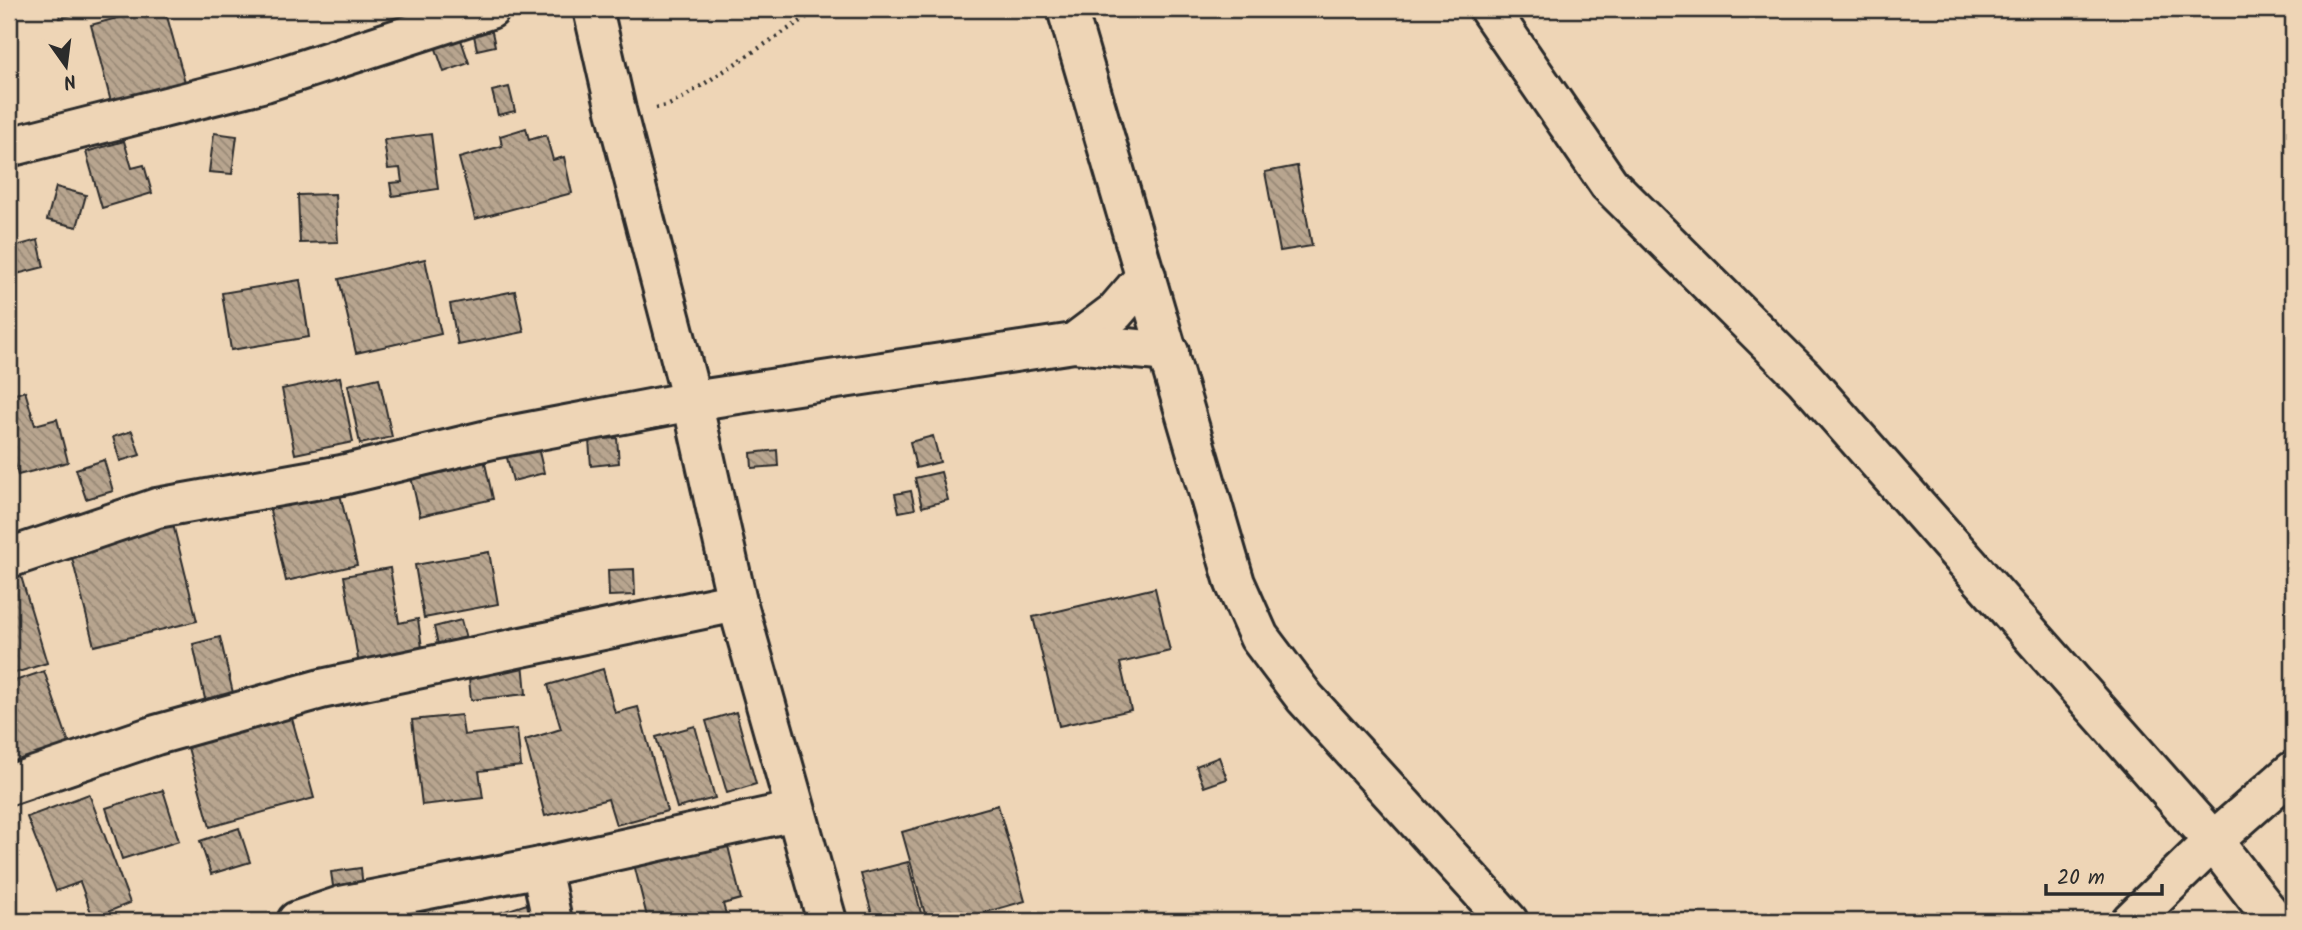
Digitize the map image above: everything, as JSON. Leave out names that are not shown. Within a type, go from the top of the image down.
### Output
[{"type":"street","points":[[9,148],[265,82],[490,9]]},
{"type":"street","points":[[593,9],[616,110],[692,401],[737,602],[827,921]]},
{"type":"street","points":[[1067,9],[1235,583],[1259,637],[1305,698],[1508,921]]},
{"type":"street","points":[[1489,9],[1609,184],[1804,378],[2213,841],[2276,921]]},
{"type":"street","points":[[1074,343],[1115,312],[1146,276]]},
{"type":"street","points":[[9,558],[157,508],[342,475],[492,439],[692,401],[1074,343],[1169,352]]},
{"type":"street","points":[[9,785],[156,735],[321,689],[737,602]]},
{"type":"street","points":[[2131,921],[2213,841],[2293,771]]},
{"type":"street","points":[[297,921],[341,906],[541,867],[795,811]]},
{"type":"street","points":[[541,867],[552,921]]},
{"type":"path","points":[[616,110],[667,106],[819,9]]},
{"type":"building","points":[[58,9],[87,9],[88,11],[60,18]]},
{"type":"building","points":[[150,9],[165,9],[185,82],[111,102],[91,25]]},
{"type":"building","points":[[489,18],[495,46],[477,50],[471,21]]},
{"type":"building","points":[[459,34],[469,63],[444,72],[434,43]]},
{"type":"building","points":[[509,87],[515,111],[498,115],[492,91]]},
{"type":"building","points":[[526,128],[529,140],[546,135],[553,160],[564,157],[572,193],[475,219],[459,158],[502,146],[500,136]]},
{"type":"building","points":[[214,133],[237,136],[232,174],[209,172]]},
{"type":"building","points":[[431,134],[438,189],[392,196],[390,183],[402,182],[400,168],[388,169],[384,140]]},
{"type":"building","points":[[124,141],[132,168],[144,165],[152,193],[102,208],[86,152]]},
{"type":"building","points":[[1297,166],[1312,246],[1280,251],[1265,172]]},
{"type":"building","points":[[56,187],[86,195],[77,227],[47,220]]},
{"type":"building","points":[[335,194],[338,242],[300,243],[298,195]]},
{"type":"building","points":[[38,240],[44,267],[9,276],[9,248]]},
{"type":"building","points":[[425,259],[441,334],[356,353],[339,279]]},
{"type":"building","points":[[300,280],[309,337],[231,350],[222,293]]},
{"type":"building","points":[[515,291],[524,332],[458,345],[450,304]]},
{"type":"building","points":[[340,377],[353,442],[295,454],[282,389]]},
{"type":"building","points":[[379,378],[392,437],[360,444],[348,385]]},
{"type":"building","points":[[25,391],[35,425],[57,419],[68,462],[18,475],[9,441],[9,396]]},
{"type":"building","points":[[132,431],[140,455],[120,461],[113,437]]},
{"type":"building","points":[[933,436],[940,462],[916,468],[910,442]]},
{"type":"building","points":[[617,438],[619,463],[591,466],[589,440]]},
{"type":"building","points":[[537,443],[544,473],[513,481],[505,450]]},
{"type":"building","points":[[777,450],[778,466],[752,468],[751,453]]},
{"type":"building","points":[[484,459],[493,499],[420,516],[411,477]]},
{"type":"building","points":[[104,460],[113,491],[86,499],[76,469]]},
{"type":"building","points":[[941,472],[948,500],[922,507],[915,478]]},
{"type":"building","points":[[339,490],[357,565],[286,581],[269,506]]},
{"type":"building","points":[[911,491],[915,509],[899,512],[895,494]]},
{"type":"building","points":[[173,524],[197,621],[94,646],[70,550]]},
{"type":"building","points":[[489,552],[498,604],[424,618],[415,565]]},
{"type":"building","points":[[390,568],[399,623],[418,619],[423,655],[359,665],[344,576]]},
{"type":"building","points":[[634,569],[635,595],[609,596],[608,570]]},
{"type":"building","points":[[20,573],[47,663],[9,675],[9,577]]},
{"type":"building","points":[[1155,588],[1170,651],[1120,663],[1131,710],[1059,726],[1033,617]]},
{"type":"building","points":[[461,620],[468,646],[440,653],[434,627]]},
{"type":"building","points":[[220,637],[233,693],[205,699],[193,644]]},
{"type":"building","points":[[523,662],[526,694],[471,700],[468,668]]},
{"type":"building","points":[[603,669],[615,713],[638,707],[667,811],[616,825],[608,799],[545,816],[525,740],[561,729],[548,685]]},
{"type":"building","points":[[44,671],[71,749],[9,770],[9,683]]},
{"type":"building","points":[[736,712],[756,784],[727,793],[706,721]]},
{"type":"building","points":[[291,715],[314,798],[210,827],[187,744]]},
{"type":"building","points":[[461,715],[464,735],[517,729],[521,766],[479,771],[483,798],[422,805],[412,720]]},
{"type":"building","points":[[695,726],[715,798],[677,808],[656,737]]},
{"type":"building","points":[[1219,757],[1227,779],[1204,787],[1196,766]]},
{"type":"building","points":[[163,790],[179,841],[122,859],[106,808]]},
{"type":"building","points":[[89,794],[130,903],[93,918],[80,882],[56,891],[27,817]]},
{"type":"building","points":[[998,805],[1025,901],[955,921],[927,921],[902,832]]},
{"type":"building","points":[[239,828],[250,862],[211,874],[200,841]]},
{"type":"building","points":[[727,842],[741,899],[723,904],[728,921],[648,921],[634,864]]},
{"type":"building","points":[[908,862],[923,921],[874,921],[861,874]]},
{"type":"building","points":[[361,868],[363,889],[334,893],[331,872]]},
{"type":"building","points":[[530,903],[536,921],[478,921],[478,920]]}]
